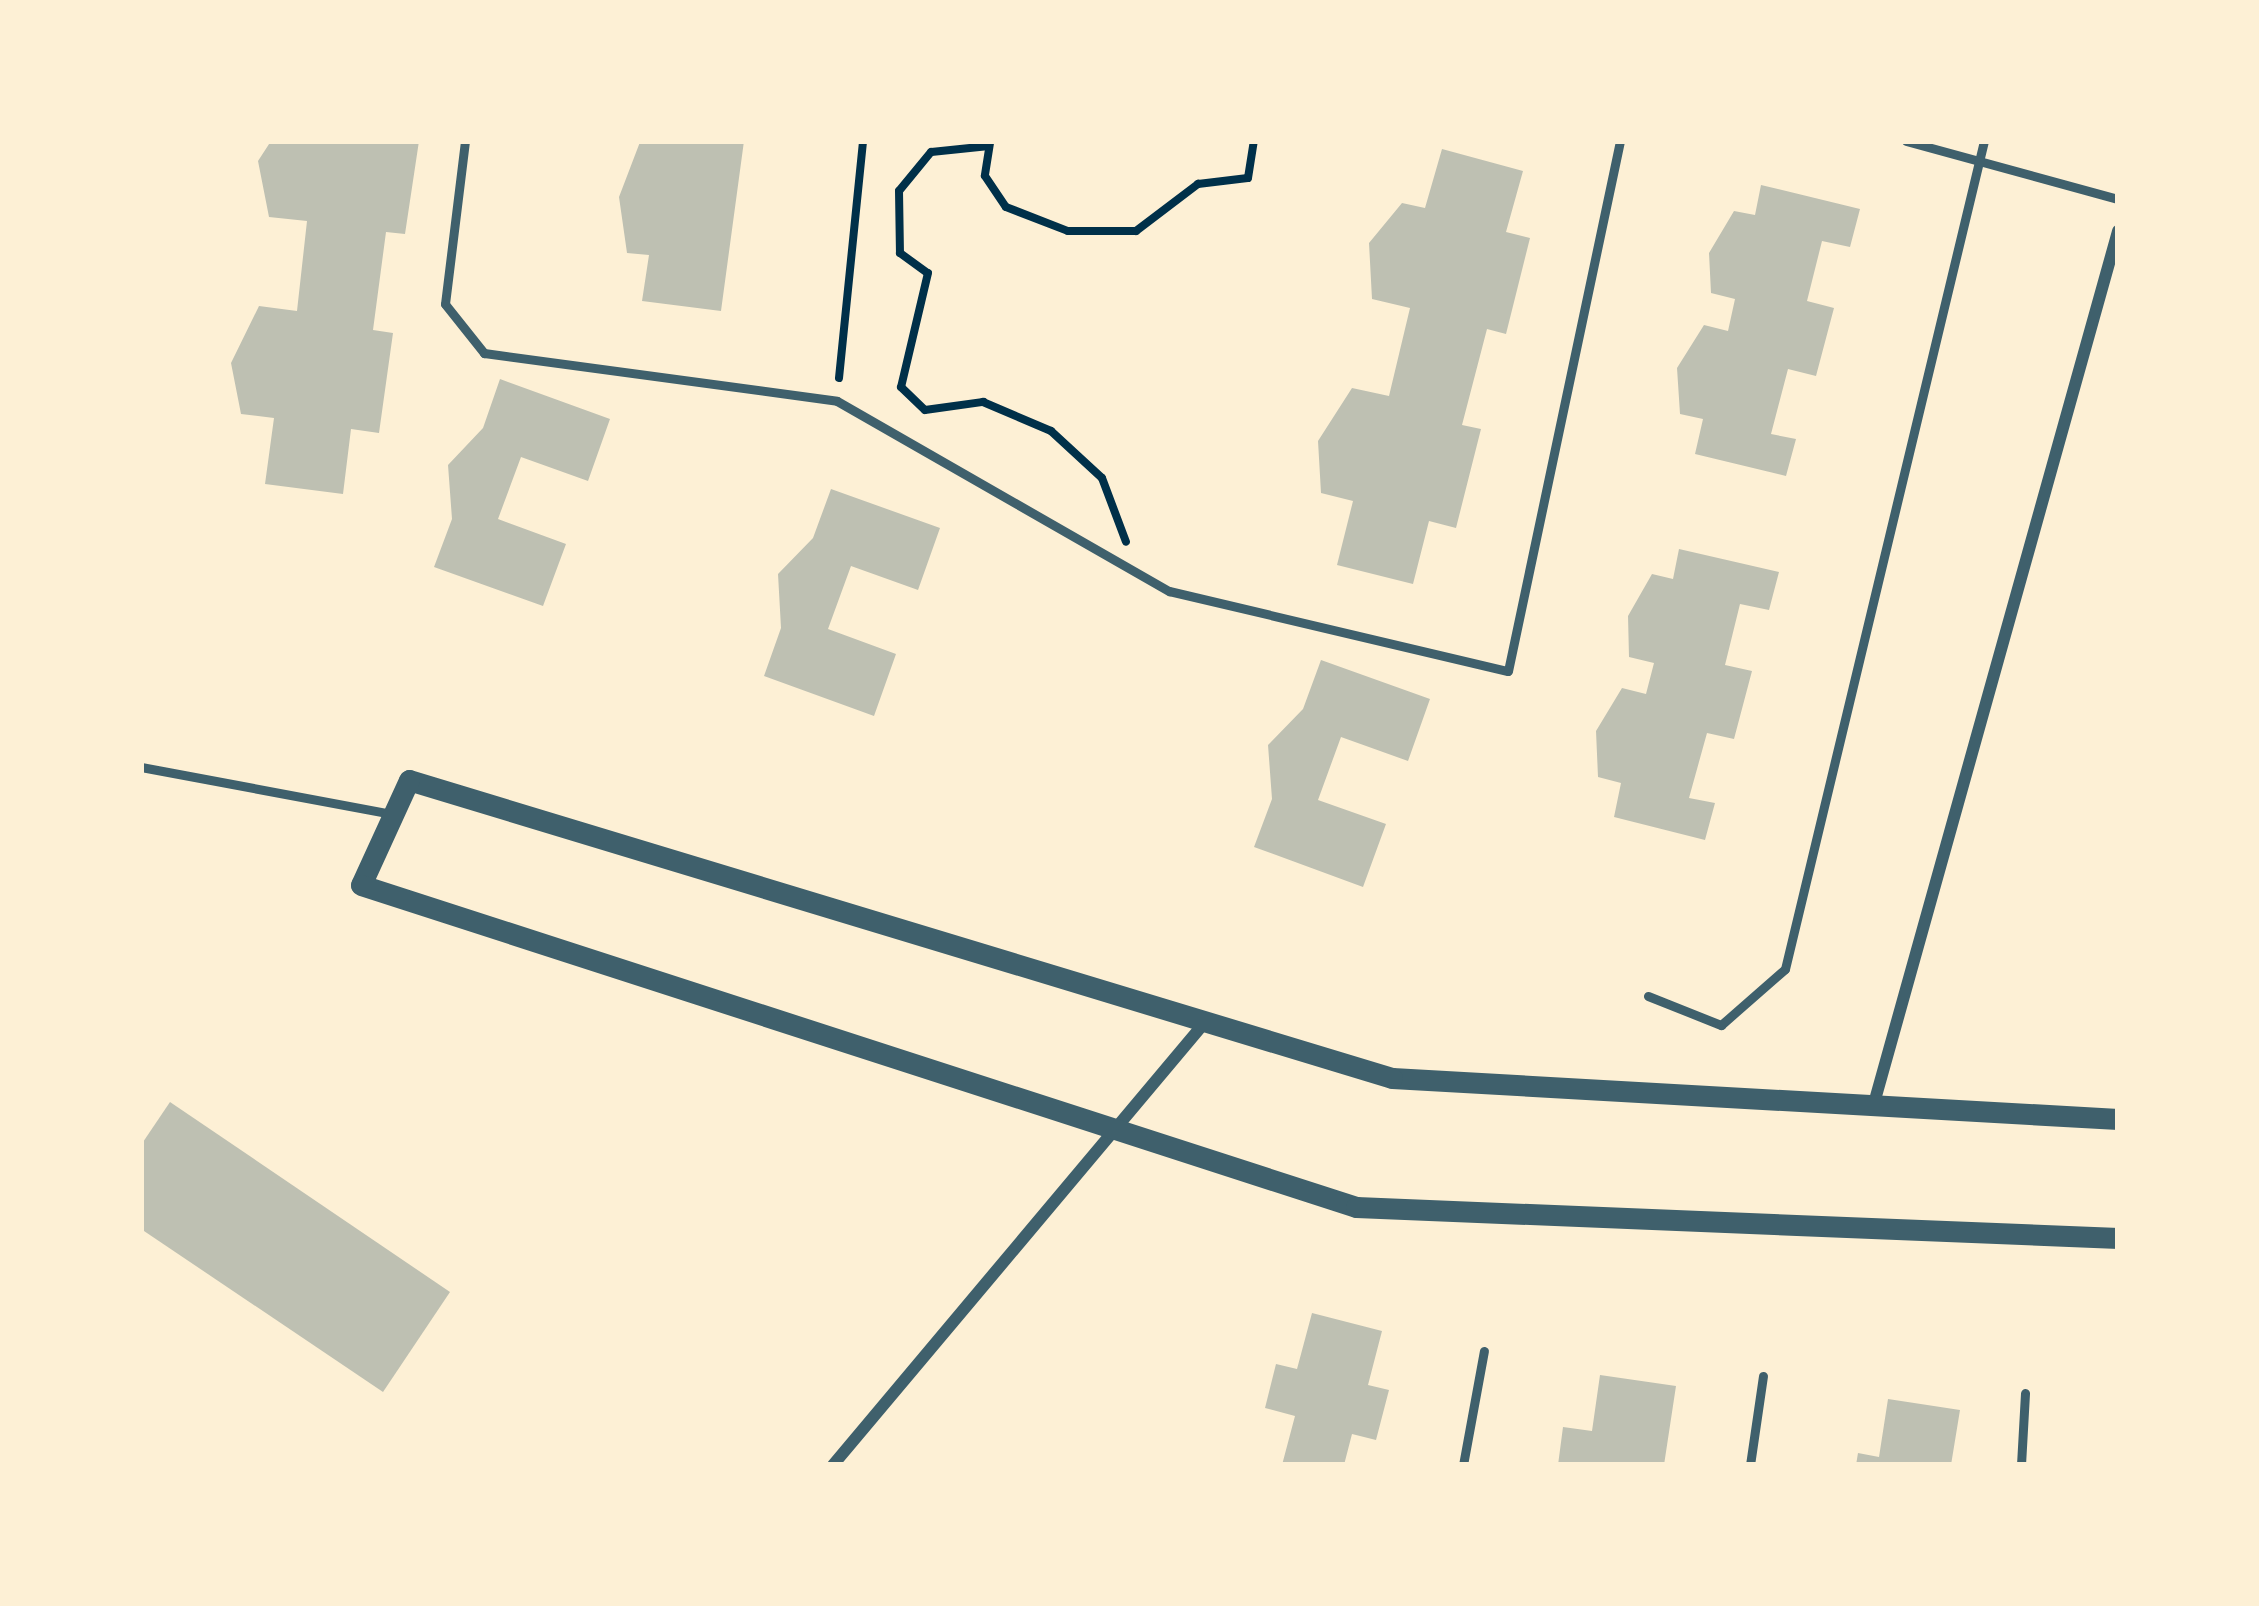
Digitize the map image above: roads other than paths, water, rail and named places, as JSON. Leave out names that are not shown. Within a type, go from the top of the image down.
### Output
[{"type":"street","points":[[1873,1108],[2118,231]]},
{"type":"street","points":[[2118,1120],[1392,1078],[409,780],[361,885],[1356,1207],[2118,1238]]},
{"type":"street","points":[[833,1465],[1110,1127],[1206,1021]]},
{"type":"lane","points":[[465,141],[445,304],[484,353],[837,401],[1169,591],[1508,671],[1620,141]]},
{"type":"lane","points":[[1906,141],[2118,199]]},
{"type":"lane","points":[[1648,996],[1720,1025],[1785,969],[1984,141]]},
{"type":"lane","points":[[141,767],[393,814]]},
{"type":"lane","points":[[1463,1465],[1484,1352]]},
{"type":"lane","points":[[1750,1465],[1762,1376]]},
{"type":"lane","points":[[2021,1465],[2025,1393]]}]
